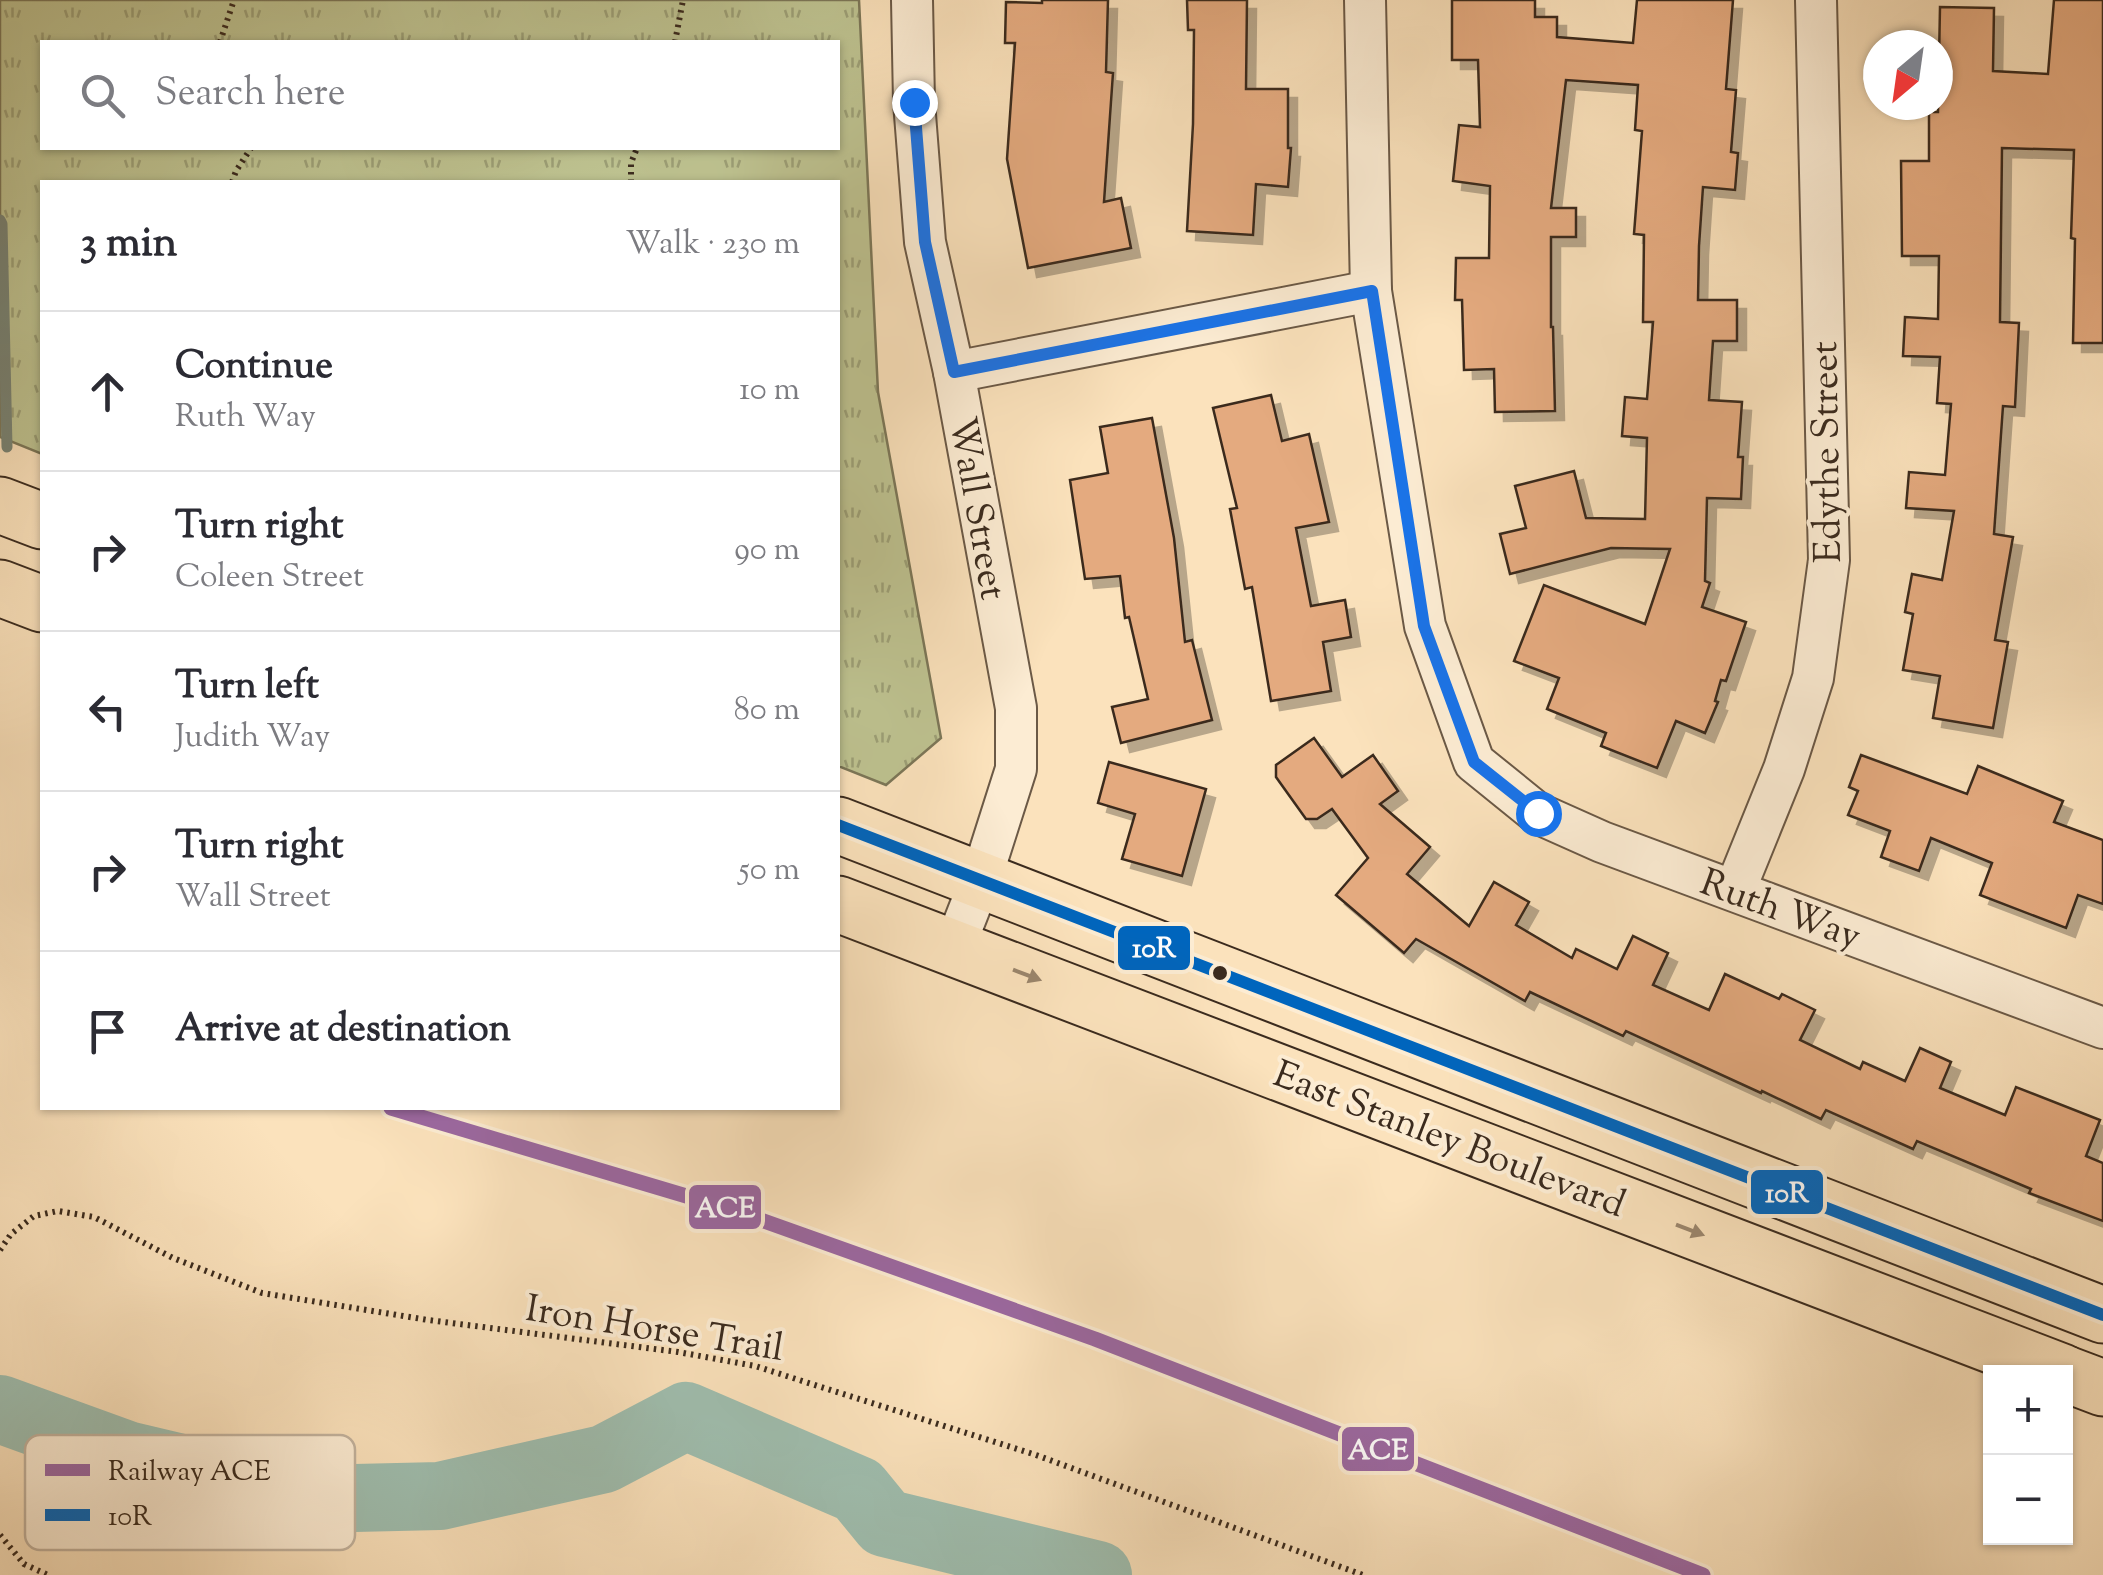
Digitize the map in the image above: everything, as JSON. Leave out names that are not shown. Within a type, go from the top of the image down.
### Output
[{"type":"main road","points":[[0,505],[40,521]]},
{"type":"main road","points":[[0,588],[40,603]]},
{"type":"main road","name":"East Stanley Boulevard","points":[[840,826],[2103,1315]]},
{"type":"main road","name":"East Stanley Boulevard","points":[[840,905],[2043,1365]]},
{"type":"main road","name":"East Stanley Boulevard","points":[[2073,1376],[2103,1388]]},
{"type":"street","name":"Wall Street","points":[[912,0],[914,102],[925,242],[954,372],[1016,708],[1016,770],[981,880],[954,948]]},
{"type":"street","points":[[954,372],[1372,291],[1365,0]]},
{"type":"street","name":"Edythe Street","points":[[1735,890],[1784,769],[1813,678],[1829,560],[1816,0]]},
{"type":"street","name":"Ruth Way","points":[[1372,291],[1424,626],[1474,762],[1538,813],[1602,842],[2103,1028]]},
{"type":"path","points":[[221,40],[234,0]]},
{"type":"path","points":[[675,40],[683,0]]},
{"type":"path","points":[[233,180],[250,150]]},
{"type":"path","points":[[631,180],[636,150]]},
{"type":"path","name":"Iron Horse Trail","points":[[0,1250],[11,1234],[34,1216],[58,1211],[94,1217],[173,1258],[262,1294],[756,1366],[1036,1455],[1363,1575]]},
{"type":"path","points":[[0,1534],[24,1564],[48,1575]]},
{"type":"green space","points":[[0,0],[859,0],[878,392],[941,738],[886,785],[840,767],[840,180],[40,180],[40,453],[0,437]]},
{"type":"building","points":[[1108,0],[1106,72],[1113,73],[1104,202],[1121,198],[1131,248],[1028,268],[1007,159],[1015,43],[1005,43],[1006,2]]},
{"type":"building","points":[[1187,0],[1247,0],[1246,89],[1288,89],[1288,187],[1256,184],[1253,235],[1187,231],[1194,30],[1188,30]]},
{"type":"building","points":[[1452,0],[1535,0],[1535,17],[1557,17],[1557,37],[1633,43],[1637,0],[1733,0],[1726,89],[1736,90],[1731,152],[1738,153],[1735,190],[1703,187],[1698,300],[1737,300],[1737,341],[1713,341],[1709,400],[1742,402],[1738,457],[1743,457],[1741,499],[1707,498],[1705,581],[1710,583],[1702,607],[1746,622],[1726,681],[1721,680],[1715,701],[1718,702],[1705,733],[1676,721],[1657,768],[1601,746],[1606,733],[1547,709],[1559,678],[1514,661],[1544,585],[1645,624],[1670,549],[1611,548],[1510,574],[1500,534],[1526,528],[1515,486],[1574,471],[1586,518],[1645,519],[1647,438],[1622,436],[1625,397],[1647,399],[1653,322],[1643,322],[1644,235],[1634,234],[1642,131],[1635,130],[1638,85],[1566,80],[1551,208],[1576,208],[1576,237],[1551,237],[1555,411],[1495,412],[1494,369],[1464,370],[1462,300],[1455,300],[1456,258],[1489,258],[1490,186],[1453,181],[1459,125],[1480,127],[1478,60],[1452,60]]},
{"type":"building","points":[[2054,0],[2103,0],[2103,343],[2073,343],[2074,150],[2002,148],[2000,322],[2019,323],[2015,407],[2003,406],[1994,534],[2013,537],[1995,640],[2008,642],[1993,728],[1933,718],[1940,676],[1903,670],[1913,614],[1905,612],[1912,574],[1942,580],[1954,511],[1906,508],[1909,472],[1945,475],[1951,404],[1937,403],[1940,357],[1903,356],[1905,317],[1938,319],[1939,256],[1902,256],[1901,161],[1929,161],[1929,120],[1953,120],[1953,30],[1940,30],[1940,7],[1994,8],[1993,71],[2048,74]]},
{"type":"building","points":[[1271,395],[1282,441],[1309,434],[1329,522],[1296,528],[1311,606],[1345,600],[1351,637],[1323,642],[1331,691],[1271,701],[1252,587],[1245,589],[1230,509],[1237,508],[1213,408]]},
{"type":"building","points":[[1152,418],[1174,538],[1185,642],[1192,640],[1212,720],[1121,743],[1112,707],[1148,699],[1129,617],[1125,618],[1120,576],[1085,579],[1070,480],[1108,473],[1100,427]]},
{"type":"building","points":[[1314,738],[1342,777],[1373,755],[1398,791],[1380,804],[1430,847],[1407,874],[1469,926],[1494,882],[1529,902],[1516,925],[1572,958],[1576,949],[1617,969],[1633,936],[1668,953],[1653,985],[1709,1010],[1725,974],[1779,999],[1782,994],[1815,1010],[1800,1040],[1860,1069],[1863,1062],[1905,1081],[1920,1048],[1951,1062],[1940,1088],[2005,1115],[2016,1087],[2100,1120],[2086,1156],[2103,1163],[2103,1221],[2029,1193],[2031,1189],[1917,1141],[1913,1149],[1826,1110],[1821,1119],[1626,1031],[1623,1036],[1530,992],[1525,1001],[1416,939],[1404,953],[1336,895],[1368,858],[1332,809],[1317,819],[1306,819],[1276,777],[1276,765]]},
{"type":"building","points":[[1861,755],[1967,794],[1978,766],[2063,801],[2054,822],[2103,840],[2103,904],[2078,895],[2066,928],[1980,895],[1992,863],[1931,838],[1919,871],[1881,857],[1890,831],[1848,815],[1858,791],[1849,787]]},
{"type":"building","points":[[1109,762],[1206,789],[1182,876],[1122,859],[1135,814],[1098,803]]},
{"type":"waterway","points":[[0,220],[7,447]]},
{"type":"waterway","points":[[0,1409],[72,1435]]},
{"type":"waterway","points":[[355,1498],[440,1496],[604,1459],[686,1416],[858,1490],[885,1523],[1098,1575]]},
{"type":"rail line","name":"ACE","points":[[398,1110],[730,1209],[1095,1339],[1703,1575]]},
{"type":"transit line","name":"10R","points":[[840,826],[2103,1315]]},
{"type":"route","points":[[914,102],[925,242],[954,372],[1372,291],[1424,626],[1474,762],[1538,813]]}]
